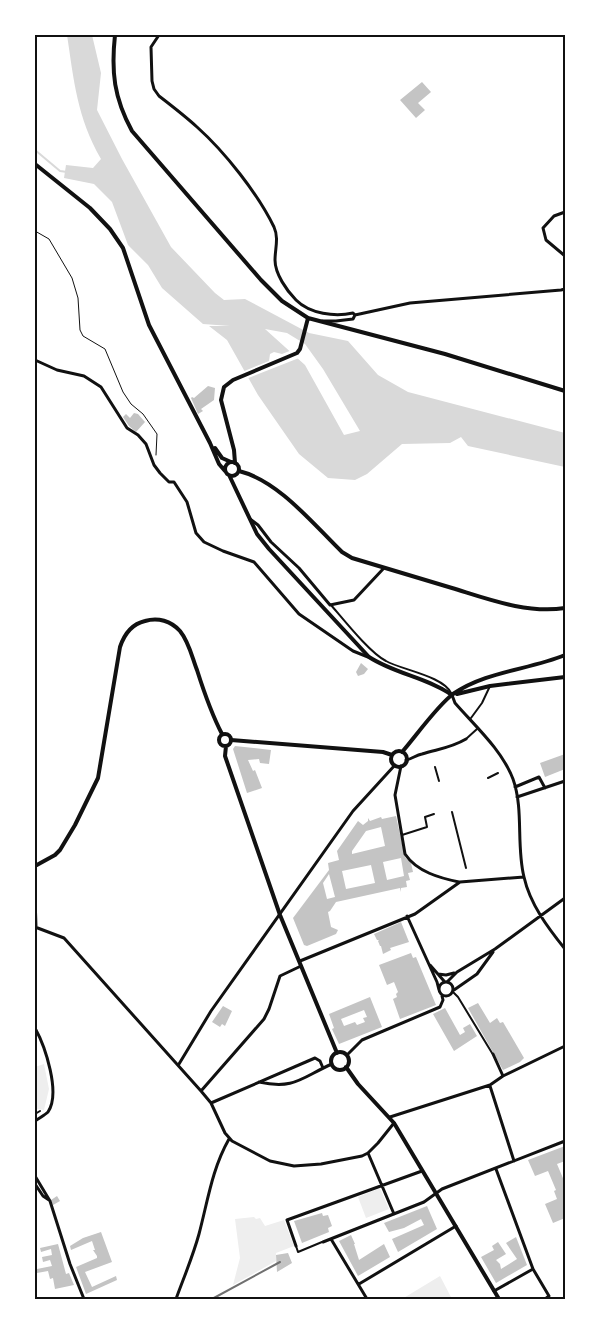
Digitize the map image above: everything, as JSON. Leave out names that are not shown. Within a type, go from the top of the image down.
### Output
[{"type":"main road","points":[[115,35],[112,58],[115,89],[122,113],[132,131],[282,301],[308,318],[445,354],[565,391]]},
{"type":"main road","points":[[35,164],[90,208],[110,229],[123,248],[149,325],[219,464],[230,477],[257,534],[369,657],[384,667],[431,684],[452,695],[490,686],[565,677]]},
{"type":"main road","points":[[233,462],[234,450],[221,400],[224,387],[233,380],[297,353],[300,349],[308,318]]},
{"type":"main road","points":[[210,443],[222,458],[239,466],[240,471]]},
{"type":"main road","points":[[225,470],[227,464],[233,462]]},
{"type":"main road","points":[[230,477],[237,475],[240,471]]},
{"type":"main road","points":[[240,471],[261,478],[276,488],[342,552],[352,558],[513,605],[550,611],[565,608]]},
{"type":"main road","points":[[35,866],[55,855],[60,850],[94,788],[101,769],[120,647],[124,637],[132,627],[144,621],[158,619],[170,623],[180,632],[189,647],[213,717],[222,734]]},
{"type":"main road","points":[[402,752],[452,695],[476,681],[565,655]]},
{"type":"main road","points":[[222,734],[227,734],[231,740]]},
{"type":"main road","points":[[222,734],[219,737],[219,742],[226,746]]},
{"type":"main road","points":[[231,740],[383,752],[392,755]]},
{"type":"main road","points":[[231,740],[230,744],[226,746],[225,756],[280,915],[337,1053]]},
{"type":"main road","points":[[398,751],[402,752],[406,755],[404,764],[401,766],[395,765],[392,762],[392,755],[398,751]]},
{"type":"main road","points":[[341,1052],[346,1055],[349,1060],[346,1067],[338,1069],[332,1064],[333,1056],[341,1052]]},
{"type":"main road","points":[[346,1067],[358,1084],[394,1123],[499,1299]]},
{"type":"street","points":[[159,35],[151,47],[154,89],[159,96],[197,127],[222,154],[240,175],[263,208],[276,233],[275,261],[281,280],[296,300],[304,306],[331,315],[342,316],[410,303],[565,289]]},
{"type":"street","points":[[565,212],[554,216],[544,228],[546,240],[565,256]]},
{"type":"street","points":[[318,321],[348,320],[355,315]]},
{"type":"street","points":[[35,360],[57,370],[84,376],[101,387],[127,428],[146,444],[154,465],[160,473],[169,482],[174,482],[190,510],[196,533],[204,542],[254,562],[299,614],[353,651],[369,657]]},
{"type":"street","points":[[250,518],[258,524],[271,542],[299,568],[357,635],[385,661],[448,687],[455,703],[496,751],[515,787],[524,877],[540,916],[565,949]]},
{"type":"street","points":[[330,605],[354,600],[384,568]]},
{"type":"street","points":[[469,720],[482,703],[490,686]]},
{"type":"street","points":[[406,760],[413,759],[420,754],[431,753],[456,745],[477,729]]},
{"type":"street","points":[[178,1064],[211,1011],[353,811],[395,765]]},
{"type":"street","points":[[401,766],[395,795],[405,854],[411,862],[430,874],[460,882],[524,877]]},
{"type":"street","points":[[435,767],[439,781]]},
{"type":"street","points":[[488,778],[498,774]]},
{"type":"street","points":[[515,787],[539,776],[545,788]]},
{"type":"street","points":[[517,797],[565,781]]},
{"type":"street","points":[[452,812],[466,868]]},
{"type":"street","points":[[402,835],[427,827],[425,817],[434,814]]},
{"type":"street","points":[[467,876],[467,881]]},
{"type":"street","points":[[201,1091],[264,1020],[280,976],[301,964],[415,914],[460,882]]},
{"type":"street","points":[[35,898],[36,927],[64,938],[201,1091],[211,1104],[229,1139],[270,1161],[294,1166],[321,1164],[362,1156],[368,1153],[394,1123]]},
{"type":"street","points":[[438,974],[446,975],[456,972],[495,949],[565,898]]},
{"type":"street","points":[[346,1055],[362,1040],[440,1007],[443,1000],[437,982],[407,916]]},
{"type":"street","points":[[442,996],[449,996],[477,974],[495,949]]},
{"type":"street","points":[[428,963],[446,982],[451,983],[493,1054],[503,1076]]},
{"type":"street","points":[[439,990],[441,984],[446,982],[456,972]]},
{"type":"street","points":[[35,1028],[51,1072],[52,1086],[51,1101],[47,1112],[35,1121]]},
{"type":"street","points":[[390,1117],[490,1085],[503,1076],[565,1046]]},
{"type":"street","points":[[211,1104],[315,1058],[320,1061],[323,1068]]},
{"type":"street","points":[[258,1082],[274,1086],[287,1085],[319,1072],[332,1064]]},
{"type":"street","points":[[490,1085],[514,1161]]},
{"type":"street","points":[[35,1114],[40,1111]]},
{"type":"street","points":[[176,1299],[199,1234],[215,1170],[229,1139]]},
{"type":"street","points":[[422,1171],[287,1220],[298,1252],[430,1199],[442,1189],[565,1141]]},
{"type":"street","points":[[368,1153],[394,1214]]},
{"type":"street","points":[[496,1168],[533,1269],[549,1296],[546,1299]]},
{"type":"street","points":[[35,1176],[50,1201],[70,1264],[84,1299]]},
{"type":"street","points":[[35,1184],[43,1196],[50,1201]]},
{"type":"street","points":[[359,1284],[456,1226]]},
{"type":"street","points":[[331,1239],[367,1299]]},
{"type":"street","points":[[494,1291],[533,1269]]},
{"type":"path","points":[[35,231],[49,239],[72,278],[78,298],[80,330],[83,336],[105,349],[123,392],[131,404],[144,414],[157,434],[156,455]]},
{"type":"shaded area","points":[[67,35],[92,35],[101,73],[97,110],[171,247],[215,293],[224,300],[245,299],[309,333],[348,341],[378,375],[408,392],[565,433],[565,467],[468,446],[461,437],[450,443],[402,444],[367,474],[355,480],[328,478],[299,454],[258,395],[227,340],[209,326],[230,326],[203,324],[162,288],[148,265],[128,245],[112,202],[94,184],[64,178],[66,165],[93,168],[101,159],[93,144],[82,113]],"holes":[[[265,329],[287,333],[305,344],[323,369],[360,431],[344,435],[305,365]]]},
{"type":"shaded area","points":[[44,1064],[49,1089],[44,1110],[38,1109],[35,1111],[35,1067]]},
{"type":"shaded area","points":[[380,1188],[389,1209],[366,1218],[358,1197]]},
{"type":"shaded area","points":[[254,1217],[256,1219],[260,1218],[265,1226],[284,1220],[294,1246],[276,1253],[276,1261],[233,1285],[240,1258],[235,1219]]},
{"type":"shaded area","points":[[440,1276],[452,1299],[402,1299]]},
{"type":"pier","points":[[292,350],[299,358],[246,379],[242,372],[269,361],[270,354],[274,352],[282,354]]},
{"type":"building","points":[[422,82],[431,92],[418,103],[425,110],[416,118],[400,100]]},
{"type":"building","points":[[208,386],[215,388],[214,400],[201,409],[203,411],[198,414],[191,398],[194,398]]},
{"type":"building","points":[[134,413],[138,414],[145,422],[136,432],[123,417],[126,414],[130,418]]},
{"type":"building","points":[[361,663],[368,669],[364,674],[358,676],[356,672]]},
{"type":"building","points":[[235,746],[271,750],[269,764],[260,763],[259,759],[248,760],[253,771],[255,770],[262,788],[247,793],[233,749]]},
{"type":"building","points":[[565,754],[565,769],[545,777],[540,763]]},
{"type":"building","points":[[396,816],[405,857],[411,863],[413,872],[408,873],[410,880],[406,881],[407,887],[401,888],[401,892],[400,888],[336,902],[328,912],[331,927],[338,930],[336,934],[307,946],[304,945],[293,918],[329,870],[328,863],[339,860],[337,851],[358,821],[363,825],[368,821],[368,818],[370,821],[381,817],[382,819]],"holes":[[[381,827],[385,846],[352,854],[352,851],[366,831]],[[401,858],[404,876],[387,880],[383,862]],[[371,865],[375,883],[346,889],[342,871]],[[329,874],[335,897],[327,899],[323,883]]]},
{"type":"building","points":[[401,922],[409,942],[390,948],[391,950],[383,954],[379,940],[377,940],[374,934]]},
{"type":"building","points":[[411,953],[413,958],[416,957],[436,1005],[400,1019],[393,999],[397,997],[396,994],[398,992],[394,982],[387,985],[379,965]]},
{"type":"building","points":[[370,997],[382,1027],[339,1044],[332,1029],[334,1028],[329,1014]],"holes":[[[364,1010],[367,1017],[363,1018],[365,1022],[357,1025],[355,1022],[344,1026],[341,1019]]]},
{"type":"building","points":[[478,1003],[490,1023],[497,1018],[500,1023],[503,1022],[524,1058],[520,1062],[503,1070],[468,1008]]},
{"type":"building","points":[[223,1006],[232,1011],[225,1026],[222,1024],[220,1027],[212,1022]]},
{"type":"building","points":[[445,1008],[460,1035],[465,1032],[463,1028],[470,1024],[477,1036],[454,1051],[433,1014]]},
{"type":"building","points":[[565,1146],[565,1161],[557,1164],[565,1183],[565,1218],[553,1223],[545,1204],[557,1199],[554,1191],[556,1190],[548,1171],[535,1176],[528,1160]]},
{"type":"building","points":[[57,1196],[60,1201],[53,1205],[51,1200]]},
{"type":"building","points":[[427,1206],[437,1229],[398,1252],[392,1239],[424,1225],[421,1219],[404,1228],[389,1232],[384,1223]]},
{"type":"building","points":[[322,1213],[323,1216],[328,1215],[332,1226],[328,1228],[329,1232],[302,1243],[294,1221]]},
{"type":"building","points":[[101,1232],[112,1262],[85,1272],[92,1287],[116,1276],[117,1280],[86,1294],[76,1267],[97,1258],[93,1250],[95,1250],[92,1241],[71,1250],[70,1246],[83,1238]]},
{"type":"building","points":[[351,1235],[359,1260],[384,1244],[390,1257],[358,1276],[339,1241]]},
{"type":"building","points":[[516,1237],[527,1265],[496,1283],[481,1257],[494,1250],[492,1246],[498,1242],[506,1254],[496,1260],[500,1264],[501,1269],[517,1259],[506,1243]]},
{"type":"building","points":[[58,1244],[66,1274],[69,1273],[74,1285],[55,1289],[53,1278],[50,1279],[48,1271],[37,1273],[37,1269],[52,1266],[50,1260],[43,1262],[42,1257],[52,1255],[51,1249],[41,1252],[40,1248]]},
{"type":"building","points":[[288,1253],[292,1263],[277,1272],[276,1255]]},
{"type":"waterway","points":[[35,150],[60,171],[67,172]]},
{"type":"railway","points":[[212,1299],[280,1262]]}]
